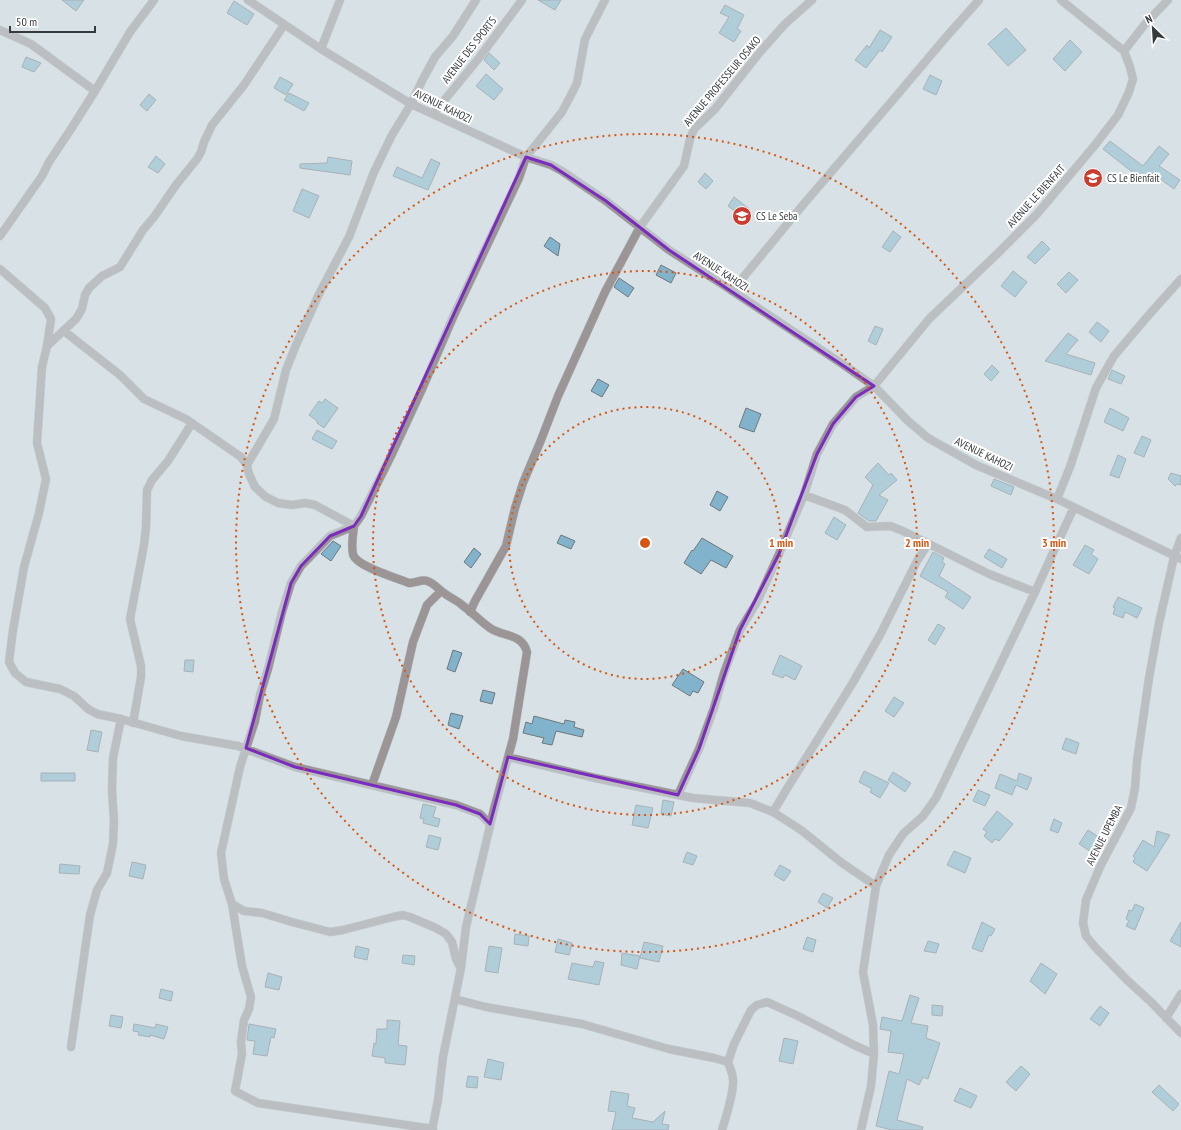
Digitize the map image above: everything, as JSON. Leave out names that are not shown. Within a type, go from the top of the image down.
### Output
[{"type":"street","points":[[0,236],[42,176],[49,162],[95,91],[130,32],[154,0]]},
{"type":"street","name":"AVENUE KAHOZI","points":[[248,0],[321,49],[411,104],[526,157],[551,165],[562,171],[606,200],[669,250],[874,386],[908,421],[928,438],[976,465],[1057,498],[1178,558]]},
{"type":"street","points":[[321,49],[340,0]]},
{"type":"street","points":[[247,465],[274,419],[286,370],[296,345],[319,294],[349,237],[374,172],[435,57],[453,36],[476,0]]},
{"type":"street","name":"AVENUE DES SPORTS","points":[[433,114],[479,58],[522,0]]},
{"type":"street","points":[[354,526],[330,536],[301,566],[291,583],[260,695],[255,721],[240,767],[221,853],[224,879],[232,904],[242,966],[251,996],[249,1009],[244,1020],[241,1042],[242,1054],[235,1091],[258,1103],[433,1129],[443,1057],[461,968],[466,927],[490,824],[513,739],[527,652],[526,646],[521,641],[512,636],[493,630],[464,606],[427,581],[423,580],[416,583],[409,583],[365,566],[357,561],[353,555],[352,545],[354,526],[361,516],[391,456],[420,394],[454,315],[519,178],[526,157],[562,112],[577,83],[585,39],[605,0]]},
{"type":"street","name":"AVENUE PROFESSEUR OSAKO","points":[[470,612],[506,546],[515,508],[523,483],[558,396],[605,292],[640,228],[684,166],[690,139],[694,129],[722,101],[760,52],[785,24],[812,0]]},
{"type":"street","points":[[732,291],[802,206],[947,36],[980,0]]},
{"type":"street","points":[[1061,0],[1124,50],[1145,24],[1168,0]]},
{"type":"street","points":[[47,346],[76,318],[82,309],[85,295],[89,288],[102,276],[120,267],[143,230],[197,159],[212,125],[244,85],[284,25]]},
{"type":"street","points":[[0,30],[31,44],[95,91]]},
{"type":"street","name":"AVENUE LE BIENFAIT","points":[[678,795],[699,749],[740,630],[757,602],[779,554],[804,495],[817,454],[833,424],[856,397],[874,386],[929,319],[1037,214],[1104,133],[1118,115],[1129,92],[1132,79],[1130,67],[1124,50]]},
{"type":"street","points":[[0,269],[45,308],[51,319],[42,367],[37,443],[46,479],[39,513],[24,567],[13,630],[9,662],[15,673],[26,682],[60,689],[74,696],[88,709],[97,714],[121,719],[181,736],[246,748],[295,767],[456,805],[480,814],[490,824]]},
{"type":"street","points":[[1057,498],[1070,467],[1096,388],[1114,356],[1181,279]]},
{"type":"street","points":[[64,331],[120,374],[144,399],[192,423],[241,457],[247,465],[255,487],[266,497],[278,503],[292,505],[305,503],[315,505],[354,526]]},
{"type":"street","points":[[133,723],[141,677],[130,619],[138,581],[145,533],[147,490],[152,480],[168,461],[192,423]]},
{"type":"street","points":[[804,495],[845,510],[867,527],[875,528],[890,526],[903,531],[989,574],[1035,592]]},
{"type":"street","points":[[861,1130],[871,1086],[874,1054],[873,1025],[863,972],[876,886],[889,855],[903,834],[923,816],[936,798],[1074,507]]},
{"type":"street","name":"AVENUE UPEMBA","points":[[1181,538],[1178,558],[1158,623],[1131,808],[1100,867],[1086,900],[1083,923],[1086,936],[1095,948],[1181,1033]]},
{"type":"street","points":[[773,812],[852,684],[880,635],[928,544]]},
{"type":"street","points":[[372,785],[396,716],[413,642],[427,605],[441,591]]},
{"type":"street","points":[[71,1047],[90,915],[98,890],[107,873],[113,844],[113,758],[121,719]]},
{"type":"street","points":[[508,758],[693,798],[750,803],[773,812],[801,830],[842,863],[876,886]]},
{"type":"street","points":[[232,904],[244,911],[262,913],[330,932],[344,930],[393,917],[410,917],[446,934],[452,942],[456,958],[461,968]]},
{"type":"street","points":[[1166,1018],[1181,994]]},
{"type":"street","points":[[455,999],[486,1007],[582,1024],[663,1047],[728,1062]]},
{"type":"street","points":[[722,1130],[732,1093],[732,1073],[728,1062],[734,1044],[751,1010],[757,1005],[767,1002],[874,1054]]},
{"type":"highlighted area","points":[[526,157],[551,165],[606,201],[669,250],[874,386],[856,397],[833,424],[817,454],[779,554],[740,630],[699,749],[678,795],[508,757],[490,824],[480,814],[456,805],[295,767],[246,748],[291,583],[301,566],[330,536],[354,526],[361,516]]},
{"type":"building","points":[[62,0],[84,0],[76,11]]},
{"type":"building","points":[[538,0],[561,0],[555,10]]},
{"type":"building","points":[[234,1],[254,14],[247,25],[227,13]]},
{"type":"building","points":[[725,5],[744,15],[737,29],[741,31],[734,42],[719,33],[729,17],[720,13]]},
{"type":"building","points":[[1006,28],[1026,50],[1008,66],[988,44]]},
{"type":"building","points":[[880,30],[892,37],[882,52],[880,50],[866,68],[855,60],[867,45],[869,48]]},
{"type":"building","points":[[1070,40],[1082,52],[1065,71],[1053,59]]},
{"type":"building","points":[[489,53],[500,63],[494,70],[484,60]]},
{"type":"building","points":[[26,57],[41,63],[34,72],[22,67]]},
{"type":"building","points":[[486,74],[503,89],[494,100],[476,86]]},
{"type":"building","points":[[930,75],[942,81],[936,95],[923,89]]},
{"type":"building","points":[[280,77],[293,84],[286,95],[274,88]]},
{"type":"building","points":[[289,93],[309,103],[304,111],[284,100]]},
{"type":"building","points":[[149,94],[156,100],[147,111],[140,105]]},
{"type":"building","points":[[1110,141],[1143,166],[1159,146],[1169,154],[1159,166],[1180,180],[1174,189],[1152,173],[1145,182],[1103,149]]},
{"type":"building","points":[[156,156],[165,164],[158,173],[148,167]]},
{"type":"building","points":[[328,157],[352,161],[350,175],[300,168],[300,164],[327,163]]},
{"type":"building","points":[[431,159],[440,163],[428,190],[393,176],[397,167],[422,178]]},
{"type":"building","points":[[705,173],[713,181],[706,189],[698,182]]},
{"type":"building","points":[[302,189],[319,196],[309,218],[293,211]]},
{"type":"building","points":[[734,197],[748,208],[742,216],[728,206]]},
{"type":"building","points":[[893,231],[901,237],[890,252],[882,247]]},
{"type":"building","points":[[550,237],[560,244],[558,256],[544,246]]},
{"type":"building","points":[[1042,241],[1050,249],[1035,264],[1027,257]]},
{"type":"building","points":[[661,265],[676,273],[671,283],[656,275]]},
{"type":"building","points":[[1013,271],[1027,282],[1015,297],[1001,286]]},
{"type":"building","points":[[1069,272],[1078,280],[1066,293],[1057,284]]},
{"type":"building","points":[[619,278],[634,288],[628,297],[614,287]]},
{"type":"building","points":[[1097,322],[1109,331],[1101,342],[1089,332]]},
{"type":"building","points":[[875,326],[883,329],[876,345],[868,341]]},
{"type":"building","points":[[1068,333],[1078,340],[1066,354],[1095,363],[1091,375],[1045,361]]},
{"type":"building","points":[[992,365],[999,372],[991,381],[984,374]]},
{"type":"building","points":[[1112,370],[1125,376],[1121,384],[1108,379]]},
{"type":"building","points":[[598,379],[609,385],[602,397],[591,391]]},
{"type":"building","points":[[325,399],[338,408],[324,428],[309,415],[319,401],[322,403]]},
{"type":"building","points":[[746,408],[761,414],[754,432],[739,427]]},
{"type":"building","points":[[1110,408],[1129,418],[1123,431],[1104,422]]},
{"type":"building","points":[[317,430],[337,441],[332,449],[312,439]]},
{"type":"building","points":[[1142,436],[1151,440],[1144,457],[1134,453]]},
{"type":"building","points":[[1118,455],[1126,459],[1119,478],[1110,475]]},
{"type":"building","points":[[878,463],[889,475],[891,473],[897,480],[879,495],[888,500],[876,521],[869,521],[858,513],[873,485],[865,477]]},
{"type":"building","points":[[1171,473],[1181,476],[1181,485],[1177,484],[1175,486],[1168,479]]},
{"type":"building","points":[[994,479],[1014,487],[1011,495],[991,486]]},
{"type":"building","points":[[717,491],[728,497],[720,511],[710,505]]},
{"type":"building","points":[[834,517],[846,525],[837,540],[825,533]]},
{"type":"building","points":[[561,535],[575,541],[571,549],[557,543]]},
{"type":"building","points":[[702,538],[733,556],[726,568],[711,560],[701,574],[684,563]]},
{"type":"building","points":[[333,541],[341,546],[331,561],[321,554]]},
{"type":"building","points":[[1085,545],[1094,550],[1091,554],[1098,559],[1089,574],[1073,565]]},
{"type":"building","points":[[474,548],[481,554],[471,568],[464,562]]},
{"type":"building","points":[[989,549],[1007,559],[1002,568],[984,557]]},
{"type":"building","points":[[933,552],[944,558],[942,562],[945,564],[939,576],[971,597],[963,609],[945,597],[948,592],[920,576]]},
{"type":"building","points":[[1118,597],[1142,608],[1137,618],[1125,612],[1123,618],[1113,614],[1115,608],[1113,607]]},
{"type":"building","points":[[938,624],[945,628],[935,645],[928,640]]},
{"type":"building","points":[[453,650],[462,653],[455,672],[447,669]]},
{"type":"building","points":[[780,655],[802,666],[795,680],[785,675],[783,678],[772,674]]},
{"type":"building","points":[[185,660],[194,660],[193,672],[184,671]]},
{"type":"building","points":[[683,669],[704,682],[698,693],[693,691],[690,696],[672,685]]},
{"type":"building","points":[[483,690],[495,693],[492,704],[480,701]]},
{"type":"building","points":[[894,697],[904,703],[894,717],[885,711]]},
{"type":"building","points":[[451,713],[463,716],[459,729],[448,725]]},
{"type":"building","points":[[534,716],[564,724],[565,720],[575,722],[574,727],[584,730],[582,737],[556,731],[552,745],[542,743],[544,738],[523,733],[526,722],[532,724]]},
{"type":"building","points":[[91,730],[102,732],[98,752],[87,750]]},
{"type":"building","points":[[1066,738],[1079,743],[1076,754],[1062,749]]},
{"type":"building","points":[[864,771],[889,783],[880,798],[870,792],[872,789],[859,782]]},
{"type":"building","points":[[893,772],[911,783],[905,792],[888,780]]},
{"type":"building","points":[[41,773],[75,773],[75,781],[41,781]]},
{"type":"building","points":[[1019,773],[1032,778],[1027,790],[1016,785],[1012,795],[995,788],[1000,774],[1017,781]]},
{"type":"building","points":[[978,790],[990,795],[985,806],[973,801]]},
{"type":"building","points":[[663,800],[674,802],[671,816],[661,814]]},
{"type":"building","points":[[423,804],[436,807],[433,817],[440,819],[438,827],[423,823],[424,819],[420,818]]},
{"type":"building","points":[[636,805],[653,808],[648,828],[632,825]]},
{"type":"building","points":[[997,811],[1013,824],[999,841],[995,839],[992,843],[984,836],[987,832],[983,829]]},
{"type":"building","points":[[1054,819],[1062,823],[1058,833],[1050,830]]},
{"type":"building","points":[[1088,830],[1102,839],[1100,843],[1102,845],[1096,855],[1079,844]]},
{"type":"building","points":[[1157,831],[1170,835],[1147,871],[1133,862],[1135,858],[1133,856],[1143,840],[1154,847]]},
{"type":"building","points":[[429,835],[441,838],[438,850],[426,847]]},
{"type":"building","points":[[954,851],[971,858],[965,873],[947,865]]},
{"type":"building","points":[[687,852],[697,856],[693,865],[683,862]]},
{"type":"building","points":[[132,862],[146,865],[143,879],[129,876]]},
{"type":"building","points":[[60,864],[80,866],[79,874],[59,873]]},
{"type":"building","points":[[780,865],[791,871],[784,881],[774,875]]},
{"type":"building","points":[[823,893],[833,898],[827,908],[818,902]]},
{"type":"building","points":[[1135,904],[1144,908],[1135,930],[1126,926],[1129,921],[1126,919],[1129,910],[1132,911]]},
{"type":"building","points":[[982,922],[995,929],[991,936],[989,935],[982,952],[972,948]]},
{"type":"building","points":[[1181,922],[1181,947],[1170,941]]},
{"type":"building","points":[[515,934],[529,936],[528,946],[514,944]]},
{"type":"building","points":[[807,937],[816,940],[813,952],[803,949]]},
{"type":"building","points":[[558,939],[572,943],[569,955],[555,952]]},
{"type":"building","points":[[928,941],[939,944],[936,953],[924,951]]},
{"type":"building","points":[[644,942],[663,946],[659,962],[640,958]]},
{"type":"building","points":[[356,946],[369,949],[367,960],[354,957]]},
{"type":"building","points":[[489,946],[502,948],[498,973],[485,971]]},
{"type":"building","points":[[622,953],[640,956],[637,969],[621,965]]},
{"type":"building","points":[[403,955],[415,956],[414,965],[402,963]]},
{"type":"building","points":[[595,961],[604,963],[599,985],[568,979],[572,963],[593,967]]},
{"type":"building","points":[[1041,963],[1057,974],[1045,994],[1030,981]]},
{"type":"building","points":[[268,973],[282,977],[279,990],[265,987]]},
{"type":"building","points":[[161,989],[173,992],[171,1001],[159,998]]},
{"type":"building","points":[[910,995],[919,998],[911,1023],[928,1026],[926,1038],[940,1043],[928,1079],[923,1077],[919,1085],[907,1079],[897,1120],[923,1127],[922,1130],[892,1130],[876,1126],[889,1071],[899,1074],[904,1054],[888,1052],[891,1031],[880,1029],[882,1017],[902,1021]]},
{"type":"building","points":[[932,1005],[943,1006],[942,1016],[932,1015]]},
{"type":"building","points":[[1100,1006],[1109,1013],[1100,1026],[1090,1019]]},
{"type":"building","points":[[111,1015],[123,1017],[121,1028],[109,1026]]},
{"type":"building","points":[[387,1020],[400,1021],[398,1045],[407,1046],[405,1065],[385,1063],[385,1058],[372,1056],[374,1043],[376,1044],[377,1029],[387,1029]]},
{"type":"building","points":[[134,1024],[155,1028],[156,1024],[168,1027],[164,1039],[150,1035],[150,1037],[138,1035],[139,1032],[133,1031]]},
{"type":"building","points":[[249,1024],[276,1029],[274,1038],[271,1037],[267,1056],[253,1054],[255,1041],[247,1040]]},
{"type":"building","points":[[784,1038],[798,1041],[793,1064],[779,1061]]},
{"type":"building","points":[[488,1059],[504,1063],[501,1080],[484,1077]]},
{"type":"building","points":[[1021,1066],[1030,1074],[1016,1091],[1006,1082]]},
{"type":"building","points":[[468,1076],[478,1077],[477,1088],[466,1087]]},
{"type":"building","points":[[1159,1085],[1179,1104],[1173,1111],[1152,1092]]},
{"type":"building","points":[[960,1088],[977,1096],[971,1108],[954,1101]]},
{"type":"building","points":[[611,1091],[629,1094],[627,1106],[635,1108],[632,1118],[653,1122],[665,1111],[662,1124],[669,1125],[668,1130],[612,1130],[616,1112],[608,1111]]},
{"type":"place","name":"CS Le Bienfait","points":[[1093,178]]},
{"type":"place","name":"CS Le Seba","points":[[742,216]]}]
